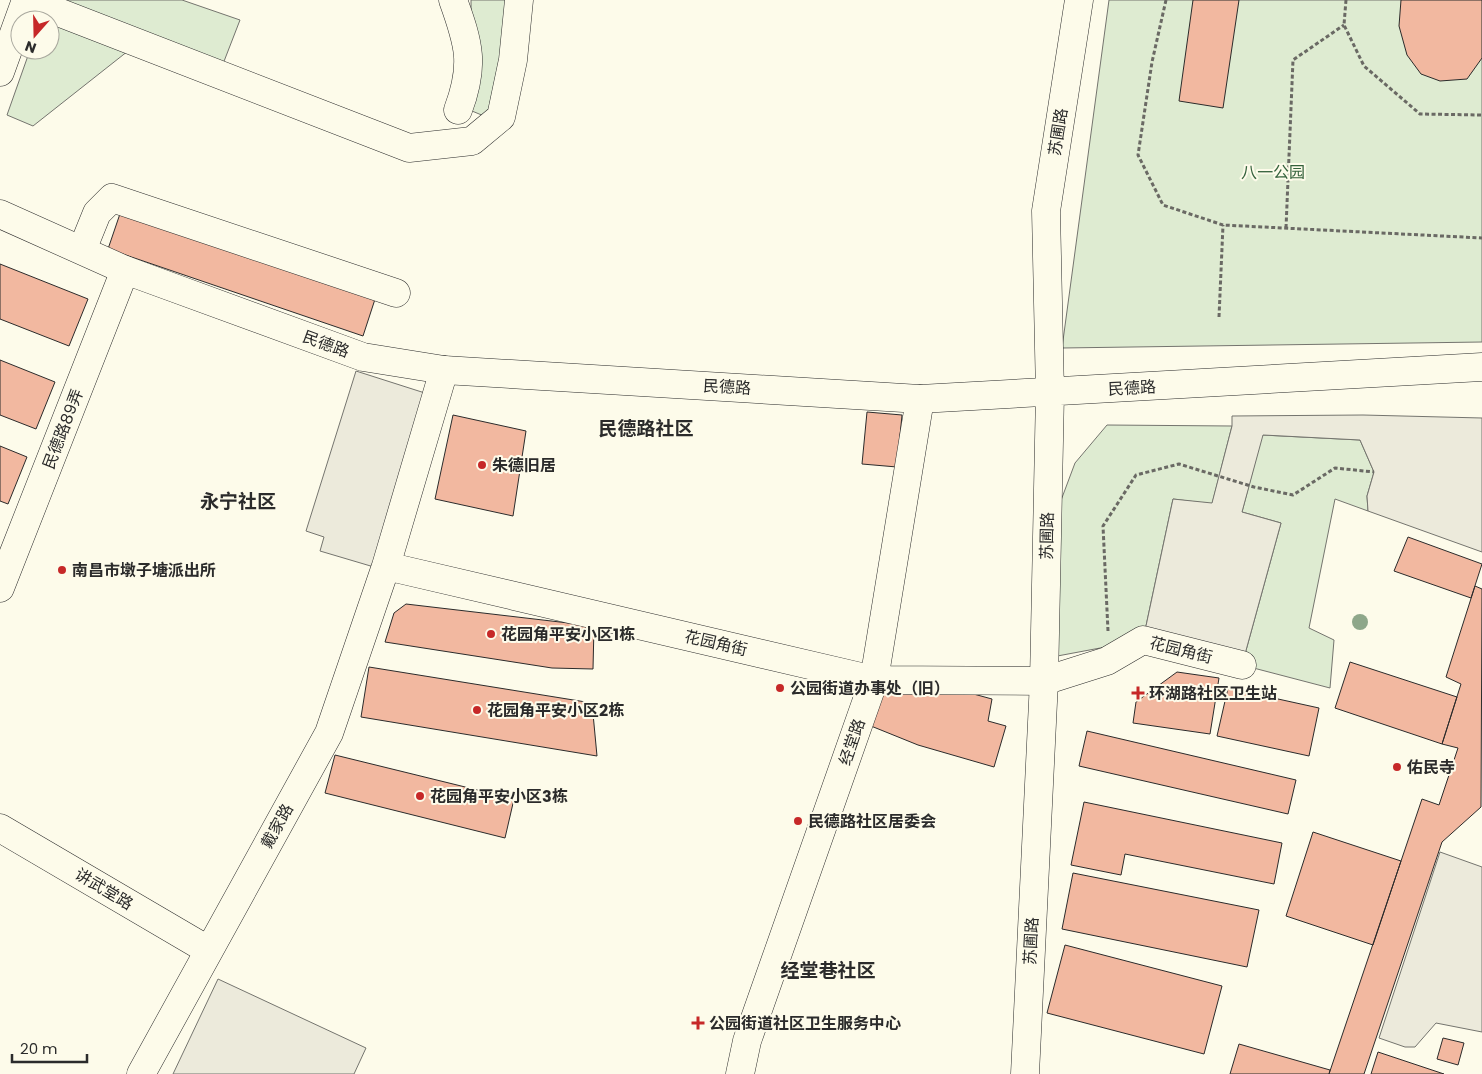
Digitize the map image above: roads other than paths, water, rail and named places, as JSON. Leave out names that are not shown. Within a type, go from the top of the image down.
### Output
[{"type":"main road","points":[[0,72],[26,0],[409,148],[472,141],[500,117],[513,60],[519,0]]},
{"type":"main road","points":[[454,0],[465,32],[470,60],[467,86],[458,110]]},
{"type":"main road","name":"苏圃路","points":[[1025,1074],[1044,682],[1050,393],[1046,211],[1079,0]]},
{"type":"main road","points":[[82,250],[97,213],[112,198],[396,293]]},
{"type":"main road","name":"民德路","points":[[0,214],[125,270],[363,357],[444,370],[920,399],[1482,367]]},
{"type":"main road","name":"民德路89弄","points":[[0,588],[125,270]]},
{"type":"main road","points":[[386,566],[444,370]]},
{"type":"main road","name":"经堂路","points":[[740,1074],[746,1041],[874,680],[920,399]]},
{"type":"main road","name":"花园角街","points":[[386,566],[874,680],[1044,682],[1107,661],[1142,640],[1242,665]]},
{"type":"main road","name":"戴家路","points":[[141,1074],[329,733],[386,566]]},
{"type":"main road","name":"讲武堂路","points":[[0,828],[208,950]]},
{"type":"place","name":"朱德旧居","points":[[482,465]]},
{"type":"place","name":"南昌市墩子塘派出所","points":[[62,570]]},
{"type":"place","name":"花园角平安小区1栋","points":[[491,634]]},
{"type":"place","name":"公园街道办事处（旧）","points":[[780,688]]},
{"type":"place","name":"环湖路社区卫生站","points":[[1138,693]]},
{"type":"place","name":"花园角平安小区2栋","points":[[477,710]]},
{"type":"place","name":"佑民寺","points":[[1397,767]]},
{"type":"place","name":"花园角平安小区3栋","points":[[420,796]]},
{"type":"place","name":"民德路社区居委会","points":[[798,821]]},
{"type":"place","name":"公园街道社区卫生服务中心","points":[[698,1023]]},
{"type":"district","name":"民德路社区","points":[[646,428]]},
{"type":"district","name":"永宁社区","points":[[238,501]]},
{"type":"district","name":"经堂巷社区","points":[[828,970]]},
{"type":"park label","name":"八一公园","points":[[1273,172]]}]
